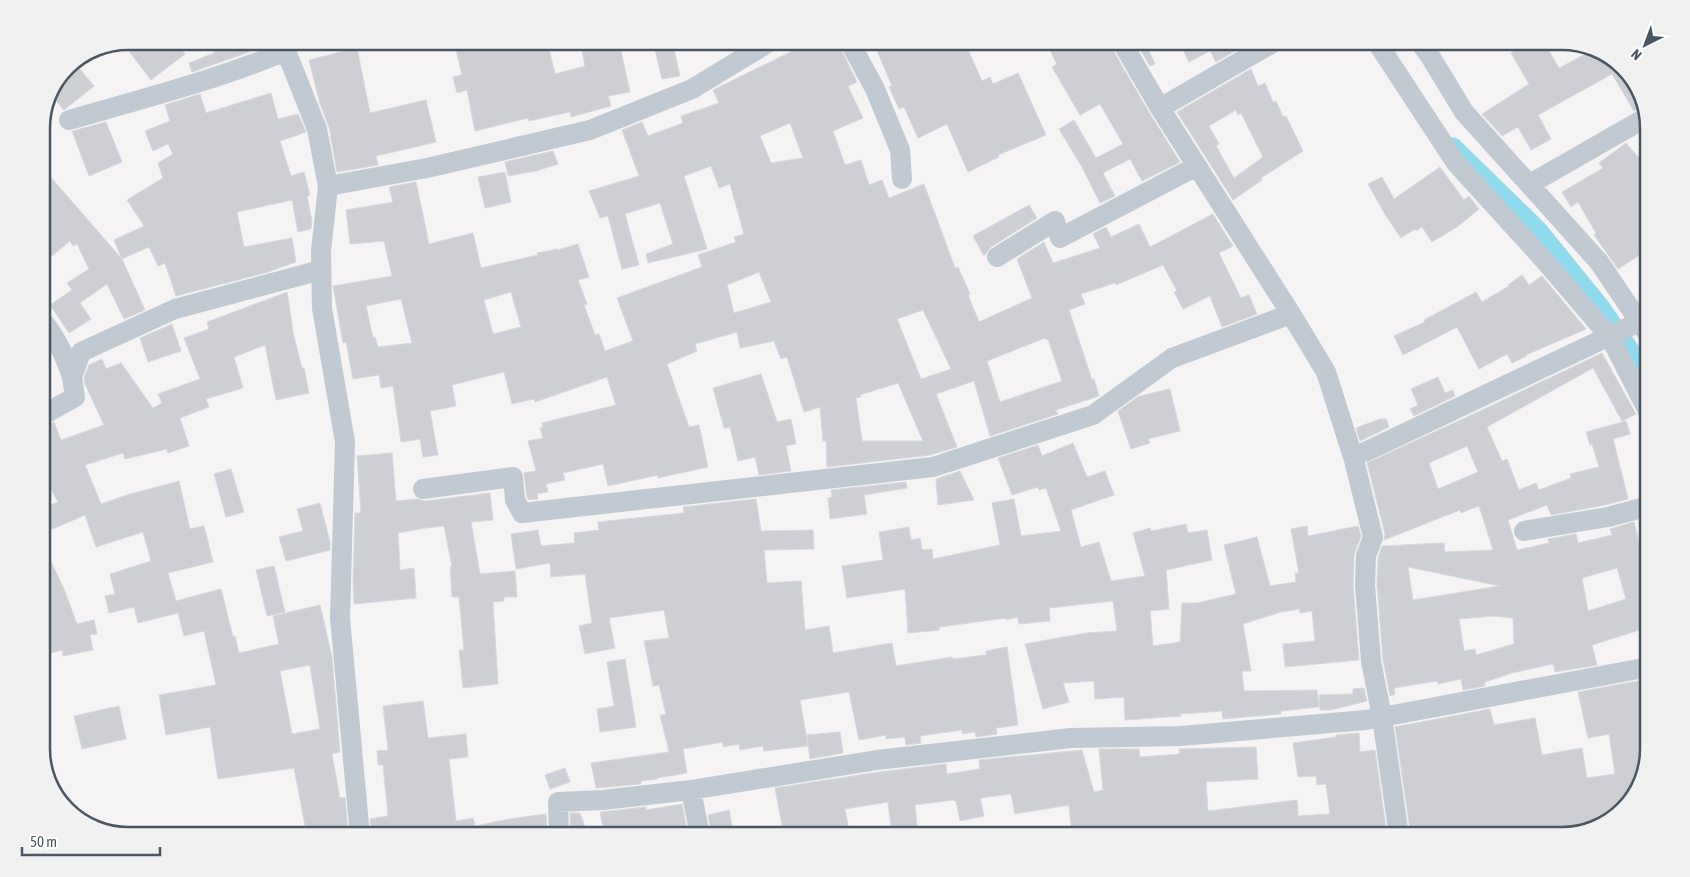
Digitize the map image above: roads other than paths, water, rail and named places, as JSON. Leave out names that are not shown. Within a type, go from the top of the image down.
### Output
[{"type":"street","points":[[70,120],[240,70],[276,50]]},
{"type":"street","points":[[285,50],[317,129],[328,186],[321,251],[322,308],[345,442],[340,618],[360,827]]},
{"type":"street","points":[[328,186],[427,168],[590,130],[692,89],[756,50]]},
{"type":"street","points":[[854,50],[875,89],[900,150],[902,179]]},
{"type":"street","points":[[1125,50],[1326,372],[1354,460],[1373,537],[1366,556],[1365,585],[1371,661],[1382,716],[1398,827]]},
{"type":"street","points":[[1160,108],[1260,50]]},
{"type":"street","points":[[1382,50],[1456,164],[1546,262],[1610,337],[1640,395]]},
{"type":"street","points":[[1426,50],[1464,112],[1599,262],[1640,323]]},
{"type":"street","points":[[1530,184],[1640,121]]},
{"type":"street","points":[[997,257],[1055,221],[1060,238],[1197,166]]},
{"type":"street","points":[[72,377],[81,352],[175,309],[321,270]]},
{"type":"street","points":[[423,489],[513,477],[515,500],[522,513],[933,467],[1093,415],[1172,358],[1291,314]]},
{"type":"street","points":[[50,329],[65,355],[72,377],[75,397],[50,411]]},
{"type":"street","points":[[1365,452],[1610,337],[1640,330]]},
{"type":"street","points":[[1524,531],[1608,517],[1640,508]]},
{"type":"street","points":[[558,827],[558,802],[603,800],[691,790],[877,760],[1071,738],[1181,736],[1366,720],[1640,669]]},
{"type":"street","points":[[691,790],[698,827]]},
{"type":"waterway","points":[[1453,147],[1538,230],[1602,309],[1640,365]]}]
